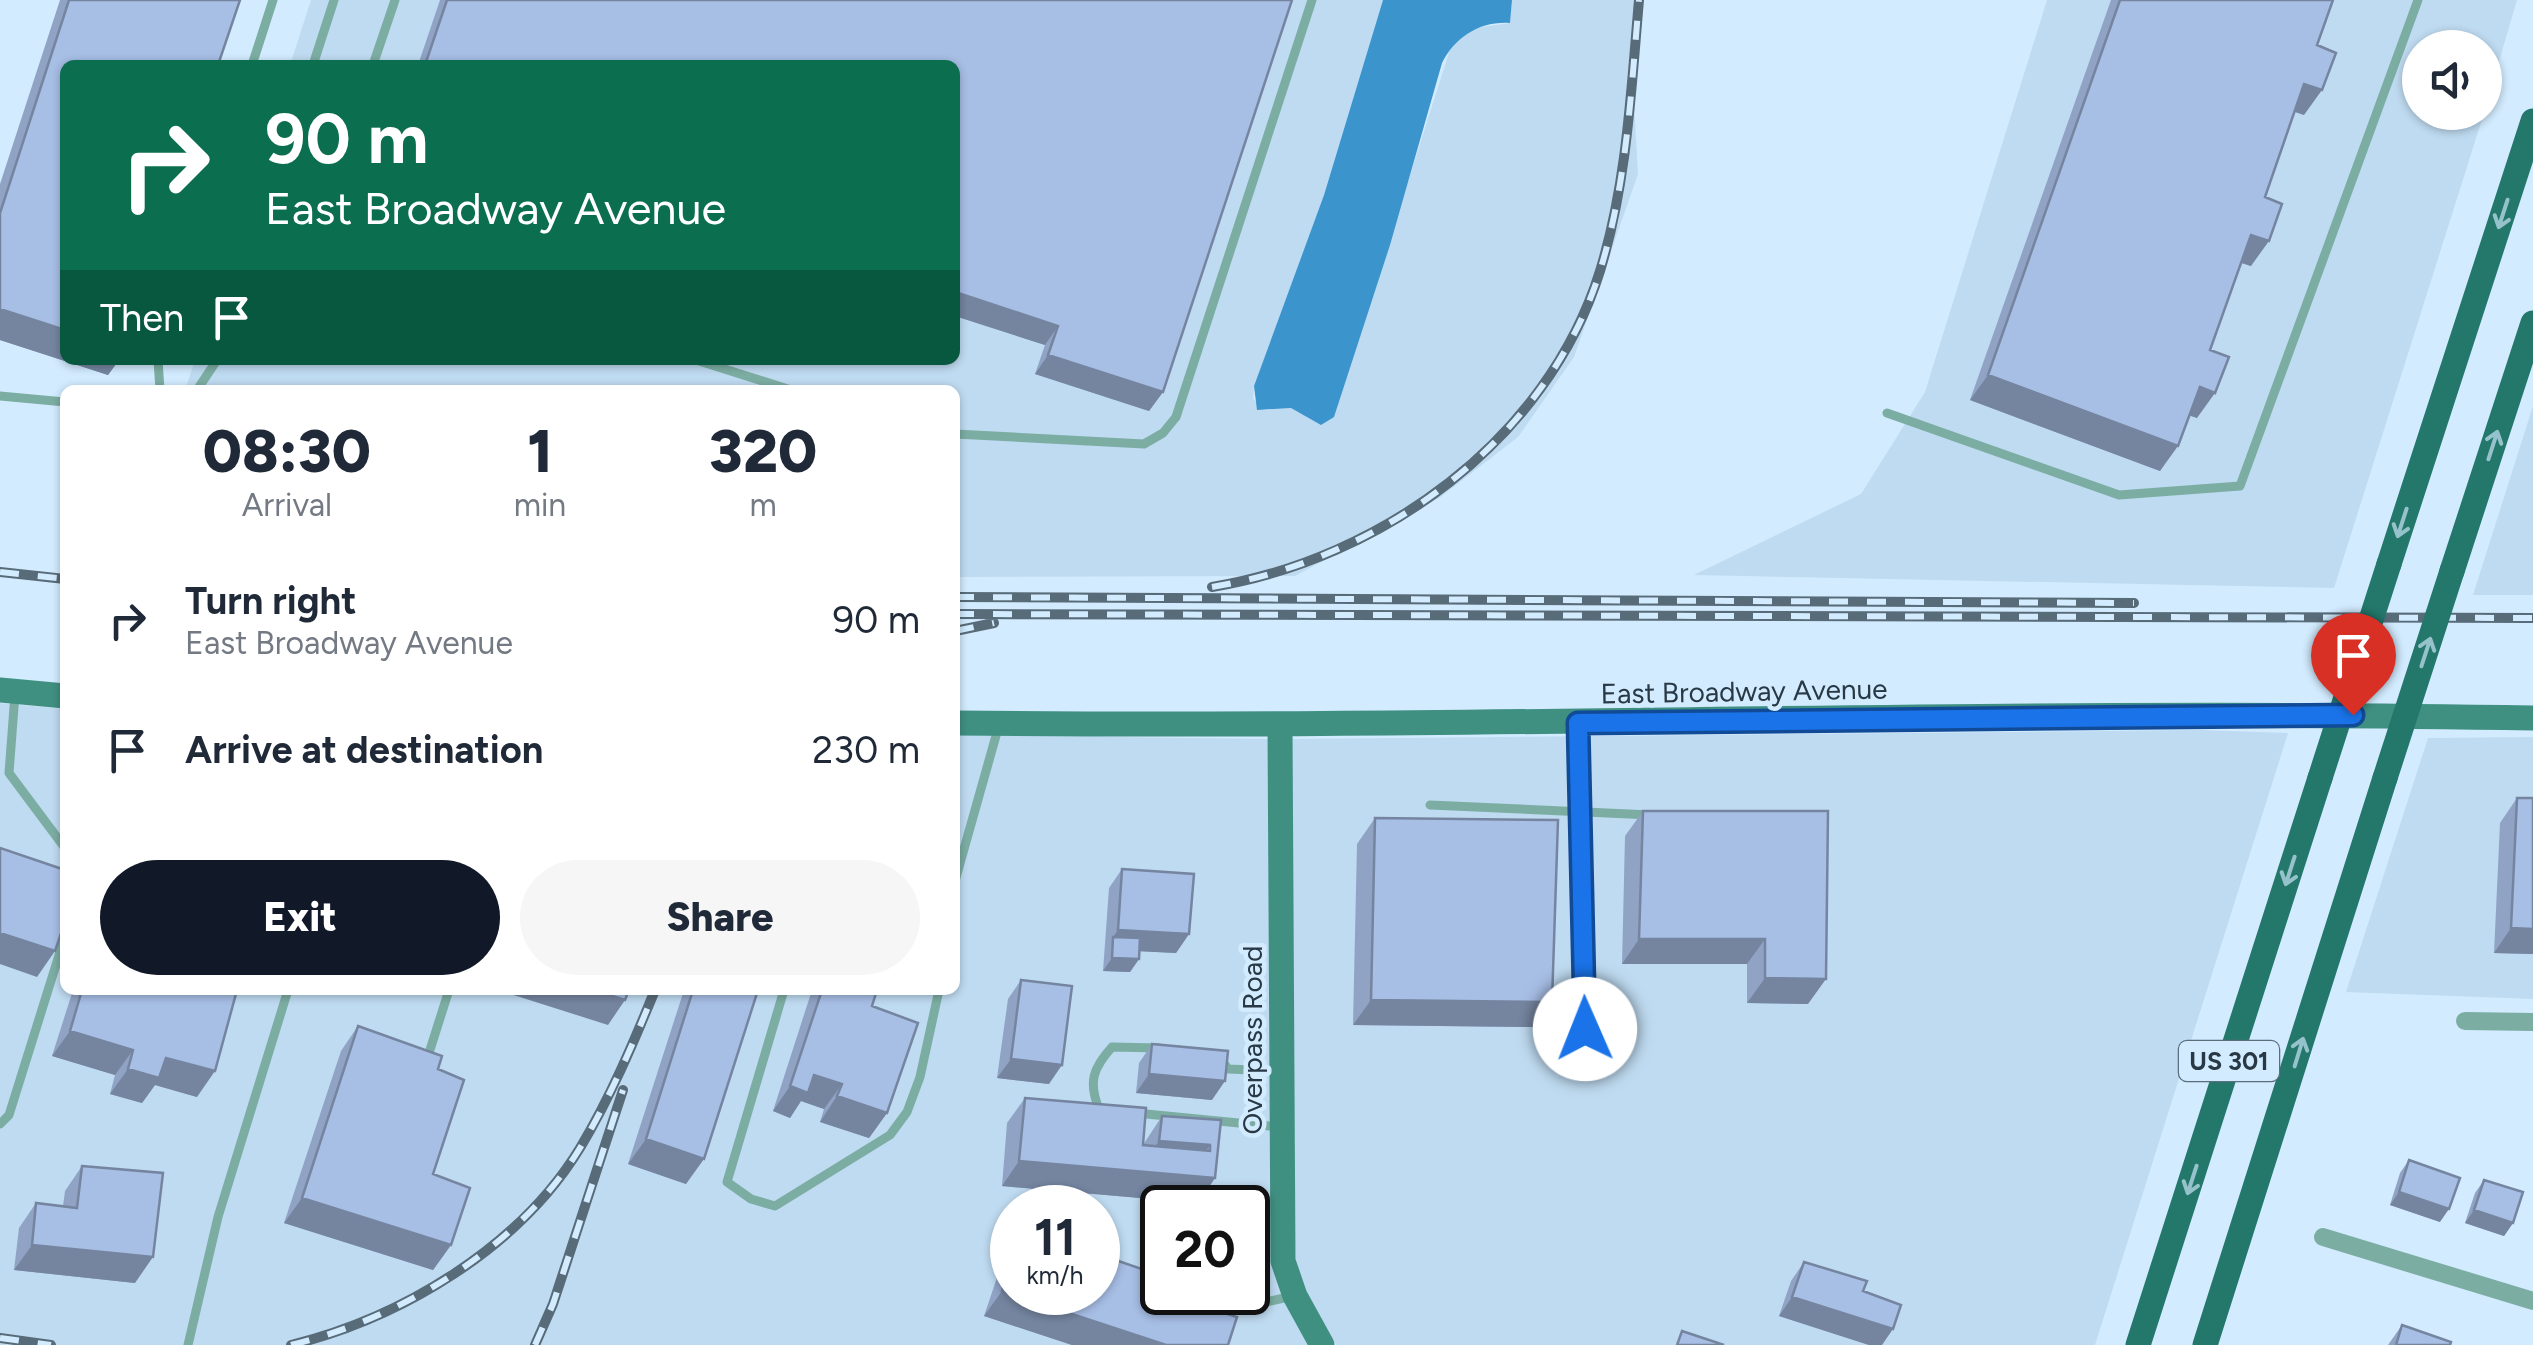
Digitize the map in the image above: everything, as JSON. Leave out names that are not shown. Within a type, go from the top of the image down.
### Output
[{"type":"main road","name":"US 301","points":[[2138,1345],[2533,121]]},
{"type":"main road","name":"US 301","points":[[2206,1345],[2533,323]]},
{"type":"main road","points":[[7,690],[60,695]]},
{"type":"main road","name":"East Broadway Avenue","points":[[960,722],[1280,726],[2353,715],[2533,718]]},
{"type":"main road","name":"Overpass Road","points":[[1280,726],[1283,1260],[1295,1296],[1322,1345]]},
{"type":"street","points":[[2465,1021],[2533,1022]]},
{"type":"street","points":[[2322,1237],[2533,1301]]},
{"type":"lane","points":[[254,60],[273,0]]},
{"type":"lane","points":[[315,60],[334,0]]},
{"type":"lane","points":[[376,60],[395,0]]},
{"type":"lane","points":[[960,434],[1144,444],[1163,432],[1176,417],[1312,0]]},
{"type":"lane","points":[[1887,413],[2119,495],[2240,486],[2418,0]]},
{"type":"lane","points":[[712,365],[774,385]]},
{"type":"lane","points":[[0,396],[60,402]]},
{"type":"lane","points":[[7,690],[8,772],[60,841]]},
{"type":"lane","points":[[960,863],[999,723]]},
{"type":"lane","points":[[1578,723],[1585,1029]]},
{"type":"lane","points":[[1430,805],[1667,816]]},
{"type":"lane","points":[[0,1124],[9,1115],[60,952]]},
{"type":"lane","points":[[188,1345],[218,1216],[286,995]]},
{"type":"lane","points":[[429,1053],[447,995]]},
{"type":"lane","points":[[783,995],[727,1182],[751,1199],[775,1206],[890,1135],[908,1112],[938,995]]},
{"type":"lane","points":[[1164,1049],[1112,1046],[1094,1066],[1092,1092],[1099,1109],[1282,1127]]},
{"type":"lane","points":[[1215,1051],[1228,1069],[1282,1071]]},
{"type":"lane","points":[[1270,1301],[1295,1296]]},
{"type":"shaded area","points":[[311,0],[1383,0],[1324,195],[1254,386],[1253,399],[1264,410],[1291,408],[1321,424],[1334,416],[1451,46],[1475,28],[1510,23],[1512,0],[1641,0],[1634,103],[1638,174],[1574,357],[1518,437],[1439,498],[1295,576],[960,577],[960,385],[187,385],[193,365],[960,365],[960,60],[292,60]]},
{"type":"shaded area","points":[[2047,0],[2517,0],[2502,51],[2502,30],[2402,30],[2402,130],[2479,130],[2334,588],[1694,575],[1861,494],[1925,392]]},
{"type":"shaded area","points":[[2533,406],[2533,595],[2473,595]]},
{"type":"shaded area","points":[[0,703],[60,709],[60,995],[960,995],[960,735],[1269,739],[1272,1261],[1308,1345],[0,1345]]},
{"type":"shaded area","points":[[2202,730],[2288,733],[2095,1345],[1336,1345],[1305,1289],[1295,1257],[1292,739]]},
{"type":"shaded area","points":[[2533,737],[2533,999],[2346,992],[2428,738]]},
{"type":"water","points":[[1383,0],[1512,0],[1510,23],[1489,25],[1470,33],[1442,63],[1390,245],[1334,417],[1321,425],[1291,408],[1257,410],[1254,386],[1324,195]]},
{"type":"building","points":[[69,0],[240,0],[220,60],[60,60],[60,328],[0,309],[0,213]]},
{"type":"building","points":[[447,0],[1292,0],[1163,392],[1048,355],[1058,326],[960,294],[960,60],[427,60]]},
{"type":"building","points":[[2120,0],[2333,0],[2317,45],[2336,53],[2322,90],[2304,84],[2265,197],[2282,204],[2269,241],[2251,235],[2210,350],[2229,357],[2215,393],[2200,387],[2178,446],[1988,375]]},
{"type":"building","points":[[2517,798],[2533,798],[2533,929],[2511,928]]},
{"type":"building","points":[[1643,811],[1828,811],[1826,979],[1765,978],[1765,939],[1639,939]]},
{"type":"building","points":[[1375,818],[1558,820],[1552,1002],[1371,1000]]},
{"type":"building","points":[[0,848],[60,868],[60,936],[55,951],[0,933]]},
{"type":"building","points":[[1122,869],[1194,874],[1189,934],[1118,930]]},
{"type":"building","points":[[1113,937],[1140,938],[1139,959],[1112,958]]},
{"type":"building","points":[[1021,980],[1072,986],[1062,1065],[1011,1059]]},
{"type":"building","points":[[81,995],[236,995],[215,1071],[166,1058],[159,1078],[128,1069],[133,1050],[70,1031]]},
{"type":"building","points":[[691,995],[756,995],[704,1159],[646,1139]]},
{"type":"building","points":[[820,995],[875,995],[872,1006],[918,1023],[887,1113],[837,1096],[842,1084],[814,1075],[808,1093],[790,1086]]},
{"type":"building","points":[[358,1026],[442,1056],[438,1069],[464,1080],[433,1174],[470,1188],[451,1245],[302,1198]]},
{"type":"building","points":[[1152,1044],[1228,1051],[1225,1081],[1149,1074]]},
{"type":"building","points":[[1025,1098],[1146,1108],[1143,1145],[1210,1151],[1210,1145],[1159,1141],[1162,1116],[1221,1120],[1215,1178],[1019,1161]]},
{"type":"building","points":[[2409,1160],[2460,1178],[2449,1209],[2399,1192]]},
{"type":"building","points":[[82,1166],[163,1173],[153,1257],[32,1245],[36,1203],[77,1208]]},
{"type":"building","points":[[2484,1180],[2523,1192],[2513,1223],[2474,1210]]},
{"type":"building","points":[[1120,1262],[1140,1268],[1140,1315],[1237,1317],[1228,1345],[1166,1345],[1075,1315],[1120,1315]]},
{"type":"building","points":[[1804,1262],[1867,1281],[1863,1291],[1901,1305],[1893,1329],[1792,1297]]},
{"type":"building","points":[[2402,1325],[2451,1342],[2450,1345],[2396,1345]]},
{"type":"building","points":[[1682,1331],[1724,1345],[1677,1345]]},
{"type":"railway","points":[[1212,587],[1275,572],[1336,550],[1395,520],[1450,482],[1499,438],[1541,388],[1575,332],[1609,238],[1627,137],[1639,0]]},
{"type":"railway","points":[[0,572],[60,578]]},
{"type":"railway","points":[[960,597],[2134,603]]},
{"type":"railway","points":[[960,614],[2533,618]]},
{"type":"railway","points":[[960,630],[994,623]]},
{"type":"railway","points":[[291,1345],[374,1317],[415,1297],[454,1274],[525,1217],[555,1184],[591,1129],[653,995]]},
{"type":"railway","points":[[535,1345],[553,1304],[623,1090]]},
{"type":"railway","points":[[0,1338],[51,1345]]},
{"type":"route","points":[[1585,1029],[1578,723],[2353,715]]}]
